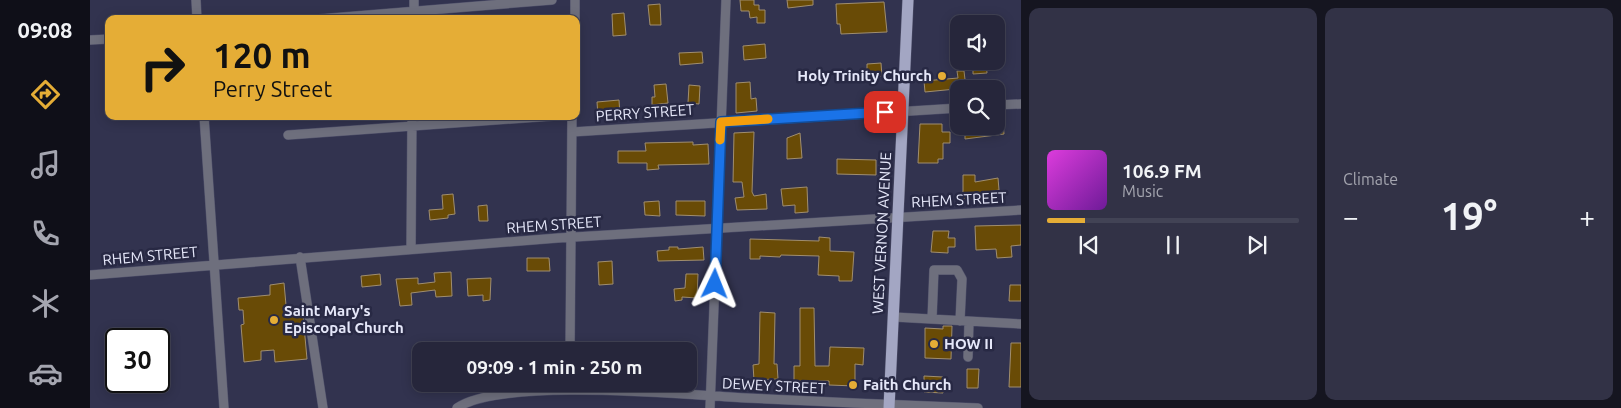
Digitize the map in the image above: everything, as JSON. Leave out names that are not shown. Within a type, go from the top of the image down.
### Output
[{"type":"main road","name":"WEST VERNON AVENUE","points":[[889,406],[908,0]]},
{"type":"street","points":[[196,0],[197,15]]},
{"type":"street","points":[[414,0],[414,15],[552,0]]},
{"type":"street","points":[[575,0],[575,15]]},
{"type":"street","points":[[710,408],[726,0]]},
{"type":"street","points":[[90,40],[105,39]]},
{"type":"street","points":[[1005,105],[1021,104]]},
{"type":"street","name":"PERRY STREET","points":[[572,132],[950,108]]},
{"type":"street","points":[[204,120],[224,408]]},
{"type":"street","points":[[411,249],[412,120]]},
{"type":"street","points":[[288,135],[502,120]]},
{"type":"street","points":[[570,342],[572,120]]},
{"type":"street","name":"RHEM STREET","points":[[90,275],[572,237],[1021,210]]},
{"type":"street","points":[[300,257],[323,408]]},
{"type":"street","points":[[932,319],[934,270],[957,270],[962,279],[968,357]]},
{"type":"street","points":[[894,317],[1021,324]]},
{"type":"street","name":"DEWEY STREET","points":[[456,408],[473,399],[524,392]]},
{"type":"street","name":"DEWEY STREET","points":[[648,392],[889,406],[978,408]]},
{"type":"building","points":[[740,0],[754,0],[754,5],[759,5],[759,10],[765,10],[765,23],[757,23],[757,17],[750,18],[749,11],[741,11]]},
{"type":"building","points":[[787,0],[813,0],[813,5],[788,8]]},
{"type":"building","points":[[884,2],[887,32],[841,34],[840,24],[837,24],[836,4]]},
{"type":"building","points":[[660,4],[661,25],[650,25],[648,5]]},
{"type":"building","points":[[624,13],[626,35],[613,36],[612,14]]},
{"type":"building","points":[[765,44],[766,58],[744,60],[743,46]]},
{"type":"building","points":[[702,52],[703,63],[680,65],[679,53]]},
{"type":"building","points":[[881,63],[882,76],[867,77],[867,64]]},
{"type":"building","points":[[973,70],[987,70],[987,73],[973,74]]},
{"type":"building","points":[[957,71],[964,71],[965,80],[950,80],[950,90],[925,92],[924,81],[958,78]]},
{"type":"building","points":[[750,82],[751,99],[756,98],[757,111],[736,113],[736,83]]},
{"type":"building","points":[[666,84],[668,103],[652,105],[652,97],[655,97],[654,85]]},
{"type":"building","points":[[689,85],[700,86],[699,104],[688,103]]},
{"type":"building","points":[[619,100],[620,115],[598,116],[597,102]]},
{"type":"building","points":[[920,124],[942,124],[942,132],[950,132],[950,143],[943,143],[943,159],[938,159],[938,163],[918,163]]},
{"type":"building","points":[[754,132],[752,192],[754,196],[766,194],[767,209],[737,210],[735,198],[744,197],[742,182],[733,182],[734,133]]},
{"type":"building","points":[[800,133],[802,158],[787,159],[787,138]]},
{"type":"building","points":[[965,135],[996,135],[965,139]]},
{"type":"building","points":[[693,142],[693,145],[708,144],[709,164],[658,165],[659,169],[647,170],[647,163],[618,163],[618,151],[646,151],[645,143]]},
{"type":"building","points":[[837,159],[876,160],[876,175],[837,174]]},
{"type":"building","points":[[963,175],[975,175],[975,182],[998,178],[999,190],[975,194],[975,199],[963,199]]},
{"type":"building","points":[[807,187],[808,212],[795,213],[795,205],[783,206],[781,189]]},
{"type":"building","points":[[453,194],[455,214],[448,215],[448,218],[430,220],[429,210],[443,209],[442,195]]},
{"type":"building","points":[[659,201],[660,216],[645,215],[644,202]]},
{"type":"building","points":[[676,201],[705,201],[705,216],[676,215]]},
{"type":"building","points":[[487,205],[488,221],[479,221],[478,206]]},
{"type":"building","points":[[1021,225],[1021,245],[1011,246],[1012,257],[997,258],[996,249],[976,250],[975,226]]},
{"type":"building","points":[[933,231],[949,231],[948,238],[955,238],[955,247],[948,247],[948,253],[931,252]]},
{"type":"building","points":[[819,237],[830,238],[830,251],[854,252],[852,281],[839,281],[839,276],[818,275],[819,256],[781,255],[780,257],[760,256],[760,259],[750,259],[750,239],[819,241]]},
{"type":"building","points":[[669,247],[678,247],[678,249],[703,247],[704,260],[658,261],[657,251],[669,250]]},
{"type":"building","points":[[527,258],[549,258],[550,271],[527,271]]},
{"type":"building","points":[[612,261],[613,284],[599,285],[598,262]]},
{"type":"building","points":[[451,272],[452,296],[436,297],[435,290],[411,293],[412,305],[400,306],[396,279],[418,278],[418,284],[435,282],[434,273]]},
{"type":"building","points":[[380,274],[381,285],[362,287],[361,276]]},
{"type":"building","points":[[686,274],[698,274],[697,298],[682,297],[682,300],[675,301],[674,289],[685,288]]},
{"type":"building","points":[[491,278],[490,300],[483,301],[483,295],[468,296],[467,279]]},
{"type":"building","name":"Saint Mary's Episcopal Church","points":[[284,283],[287,316],[303,315],[307,359],[275,362],[274,350],[261,351],[261,360],[244,362],[241,325],[244,324],[243,310],[239,310],[238,298],[270,295],[270,285]]},
{"type":"building","points":[[1010,285],[1021,285],[1021,301],[1009,301]]},
{"type":"building","points":[[800,308],[814,308],[815,366],[829,366],[830,347],[864,348],[863,365],[855,364],[855,386],[829,385],[829,381],[794,381],[794,366],[800,366]]},
{"type":"building","points":[[760,312],[775,313],[774,364],[777,364],[778,379],[754,380],[753,365],[759,364]]},
{"type":"building","points":[[943,326],[952,326],[951,359],[925,358],[925,328],[943,329]]},
{"type":"building","points":[[1011,343],[1021,343],[1021,387],[1009,387]]},
{"type":"building","points":[[967,369],[979,369],[978,388],[967,388]]},
{"type":"building","points":[[924,376],[943,377],[943,393],[924,392]]},
{"type":"slow traffic","points":[[720,140],[721,122],[768,119]]},
{"type":"place","name":"Holy Trinity Church","points":[[942,76]]},
{"type":"place","name":"Saint Mary's Episcopal Church","points":[[274,320]]},
{"type":"place","name":"HOW II","points":[[934,344]]},
{"type":"place","name":"Faith Church","points":[[853,385]]},
{"type":"route","points":[[715,284],[721,122],[885,112]]}]
